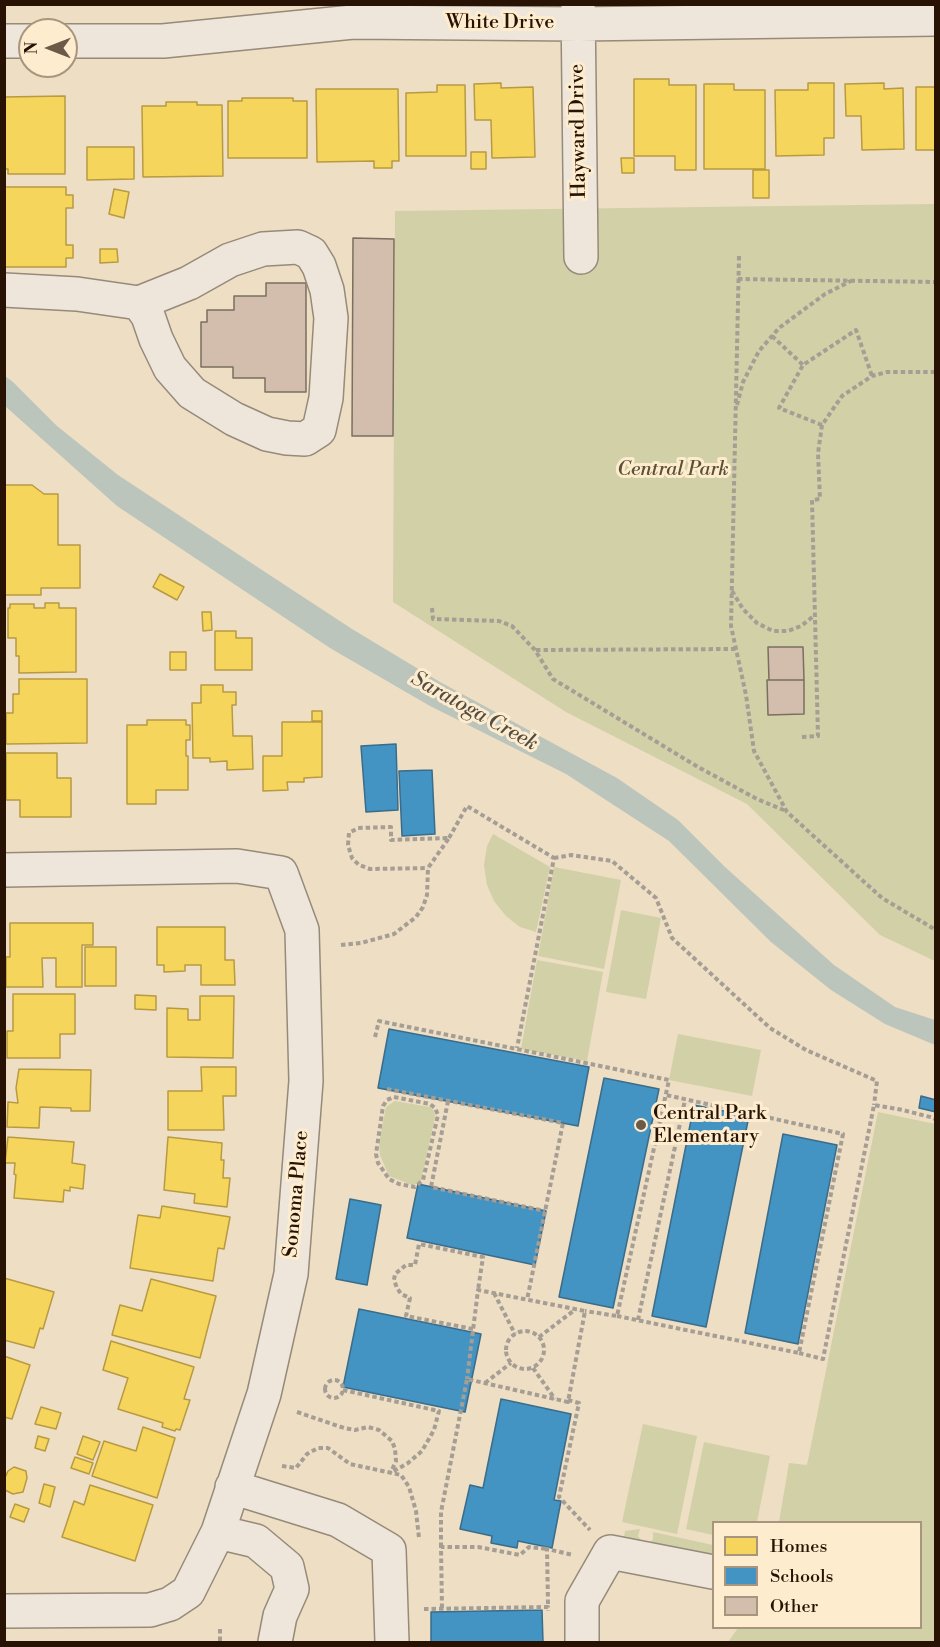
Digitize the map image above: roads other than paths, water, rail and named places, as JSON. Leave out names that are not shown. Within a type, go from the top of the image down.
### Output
[{"type":"street","name":"White Drive","points":[[78,41],[163,41],[353,22],[578,14],[930,14]]},
{"type":"street","name":"Hayward Drive","points":[[578,14],[581,257]]},
{"type":"street","points":[[4,290],[77,294],[139,303],[189,283],[230,260],[263,249],[298,247],[311,253],[319,266],[327,290],[331,318],[326,398],[319,430],[306,439],[267,434],[234,419],[192,393],[170,368],[148,316],[139,303]]},
{"type":"street","name":"Sonoma Place","points":[[4,870],[237,866],[281,873],[302,930],[306,1081],[291,1274],[264,1394],[218,1532],[188,1592],[170,1604],[150,1610],[4,1611]]},
{"type":"street","points":[[232,1487],[338,1520],[390,1550],[392,1642]]},
{"type":"street","points":[[218,1532],[256,1541],[287,1567],[292,1589],[280,1616],[274,1642]]},
{"type":"street","points":[[582,1642],[582,1601],[608,1557],[712,1572]]},
{"type":"water","name":"Saratoga Creek","points":[[5,376],[57,426],[118,475],[352,629],[440,682],[617,778],[678,820],[725,867],[834,965],[895,1007],[935,1020],[935,1045],[885,1024],[831,990],[771,942],[669,841],[566,774],[430,706],[330,648],[117,506],[5,406]]},
{"type":"place","name":"Central Park Elementary","points":[[641,1125]]},
{"type":"park label","name":"Central Park","points":[[673,470]]}]
